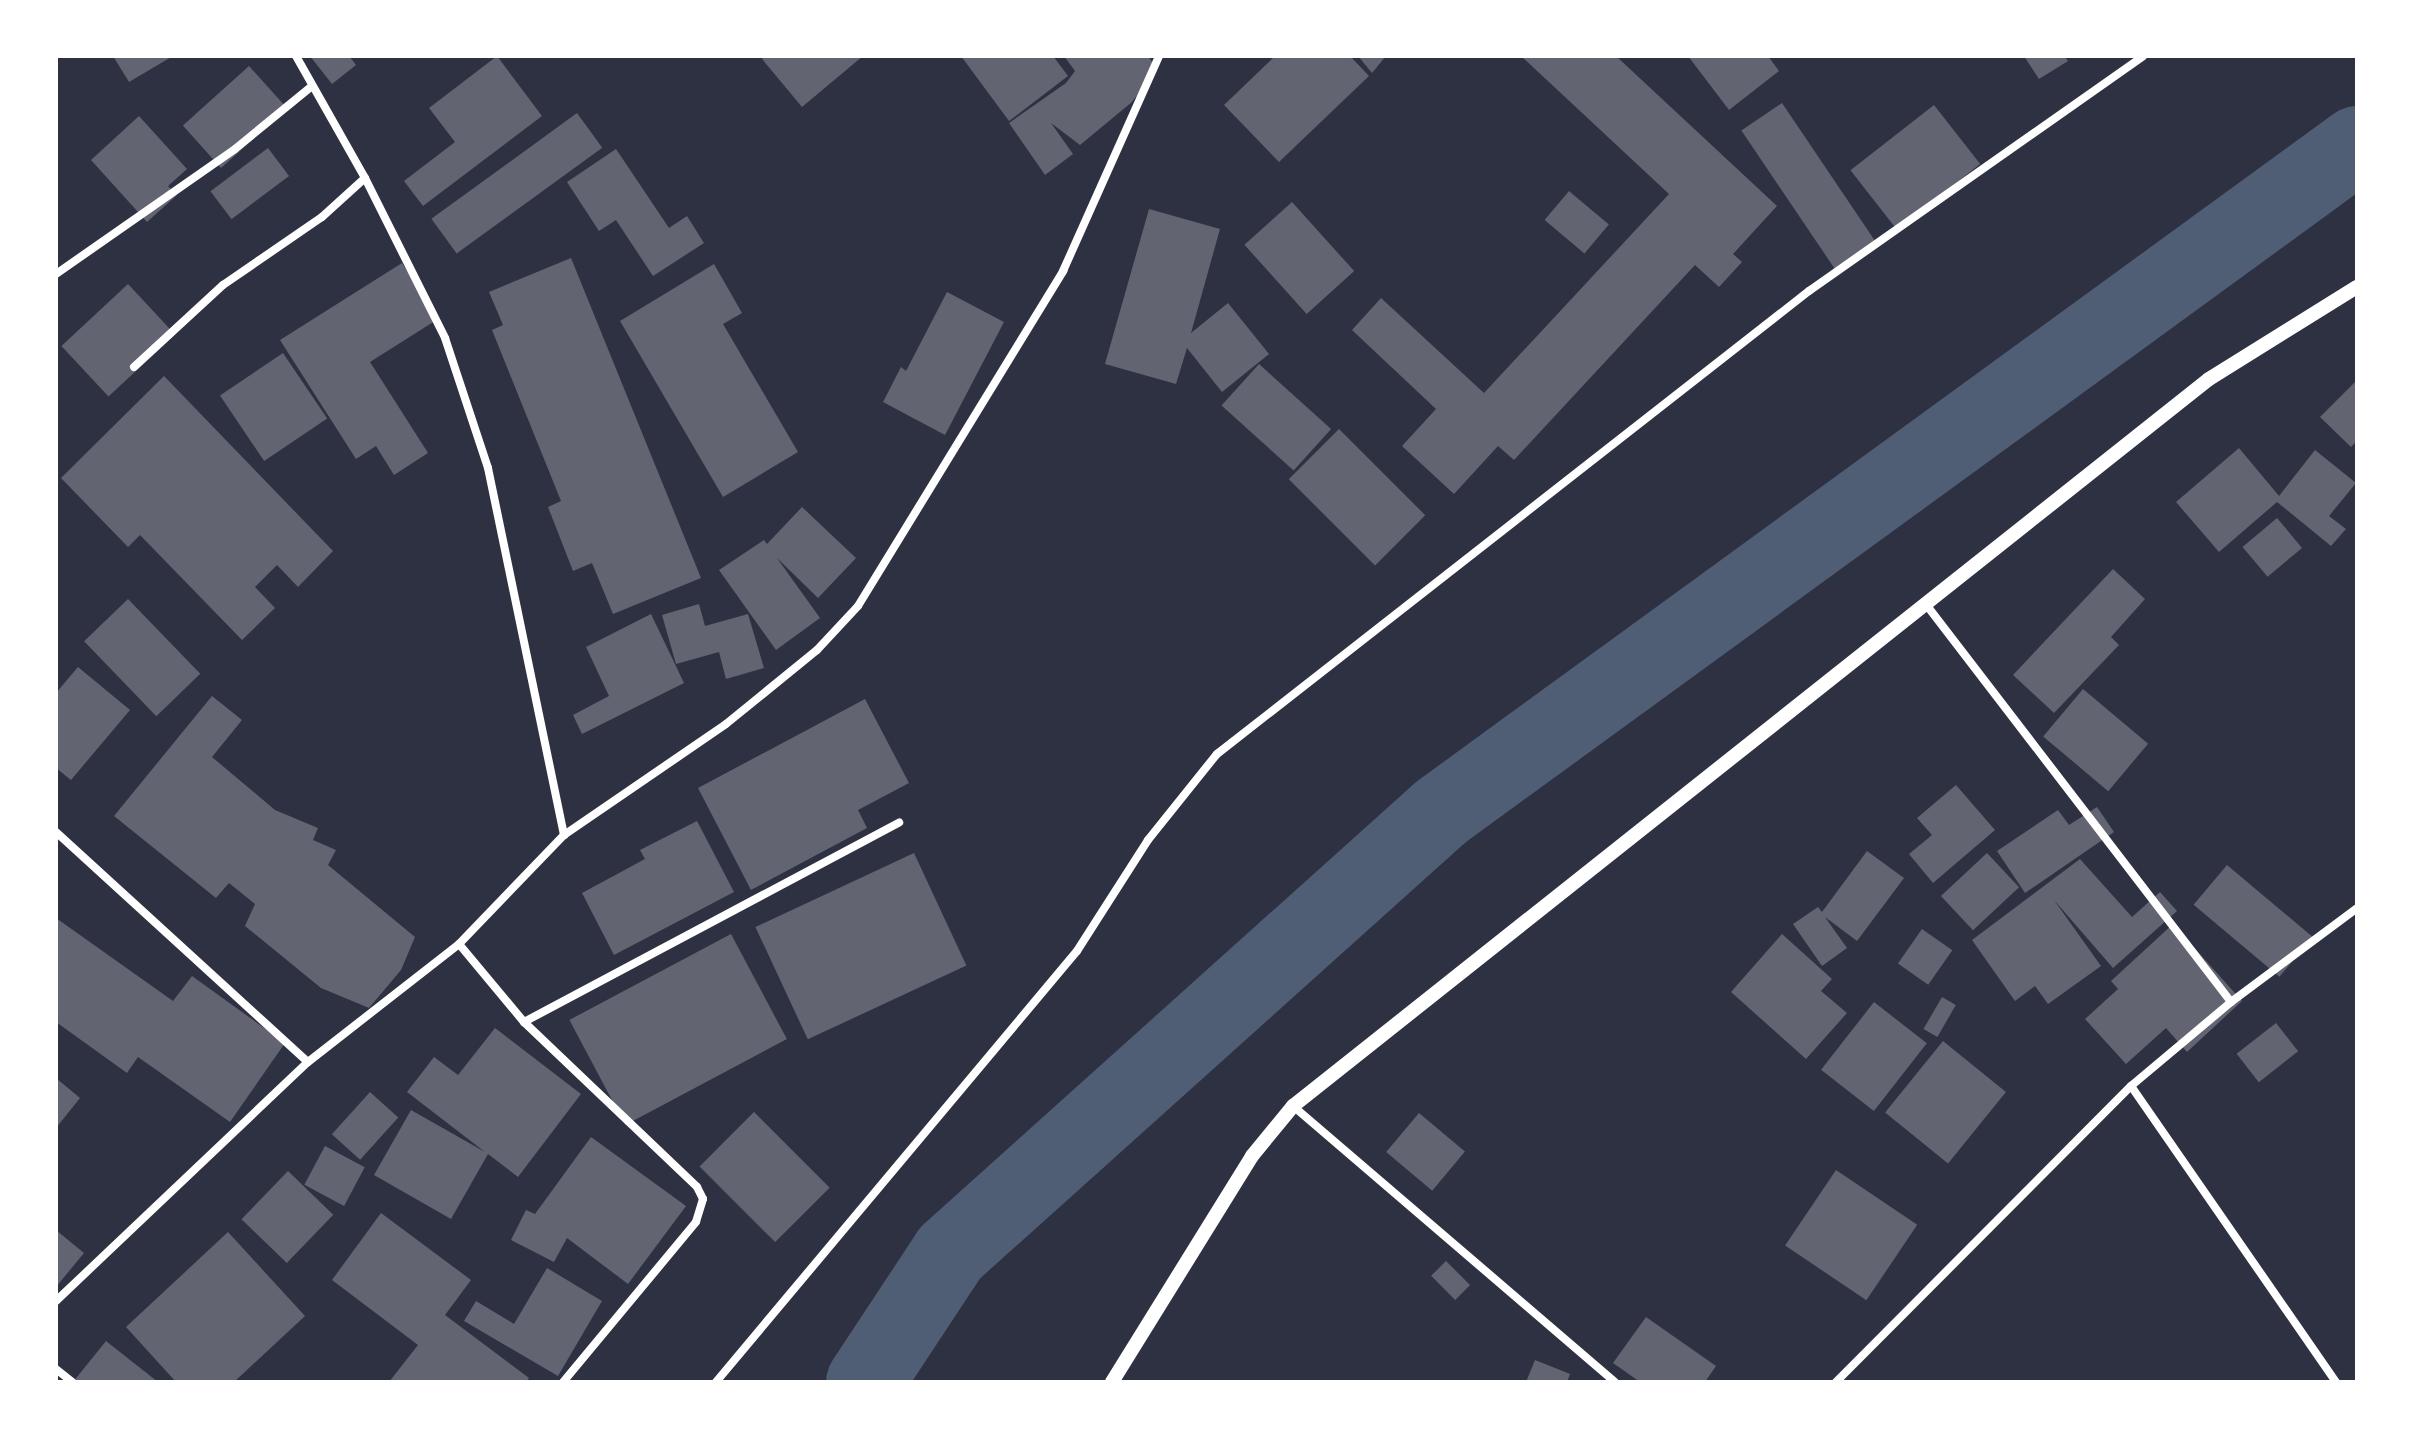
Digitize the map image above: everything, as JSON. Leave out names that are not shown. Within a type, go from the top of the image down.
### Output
[{"type":"street","points":[[296,56],[365,178],[445,338],[488,468],[564,835]]},
{"type":"street","points":[[56,1301],[308,1062],[459,944],[564,835],[726,724],[817,650],[858,606],[911,513],[1063,271],[1159,56]]},
{"type":"street","points":[[716,1382],[1077,951],[1148,840],[1217,754],[1809,291],[2143,56]]},
{"type":"street","points":[[56,274],[235,149],[312,86]]},
{"type":"street","points":[[134,367],[223,285],[322,217],[365,178]]},
{"type":"street","points":[[1112,1382],[1252,1156],[1293,1106],[1928,607],[2209,379],[2357,287]]},
{"type":"street","points":[[1928,607],[2231,1002]]},
{"type":"street","points":[[524,1022],[899,823]]},
{"type":"street","points":[[56,832],[308,1062]]},
{"type":"street","points":[[1836,1382],[2131,1086],[2231,1002],[2357,908]]},
{"type":"street","points":[[459,944],[524,1022],[697,1187],[703,1199],[696,1222],[563,1382]]},
{"type":"street","points":[[2131,1086],[2336,1382]]},
{"type":"street","points":[[1293,1106],[1615,1382]]},
{"type":"street","points":[[56,1369],[72,1382]]},
{"type":"building","points":[[113,56],[173,56],[129,82]]},
{"type":"building","points":[[310,56],[349,56],[356,65],[332,84]]},
{"type":"building","points":[[497,56],[542,116],[423,206],[404,181],[455,142],[429,108]]},
{"type":"building","points":[[766,56],[863,56],[802,107],[762,59]]},
{"type":"building","points":[[961,56],[1053,56],[1068,76],[1009,121]]},
{"type":"building","points":[[1064,56],[1148,56],[1157,69],[1132,102],[1080,145],[1051,123],[1073,154],[1045,175],[1009,123],[1066,83],[1075,71]]},
{"type":"building","points":[[1275,56],[1350,56],[1369,76],[1279,162],[1224,105]]},
{"type":"building","points":[[1358,56],[1386,56],[1372,73]]},
{"type":"building","points":[[1521,56],[1616,56],[1777,206],[1733,254],[1742,262],[1719,287],[1695,265],[1514,460],[1498,446],[1454,494],[1402,446],[1436,409],[1352,330],[1381,298],[1484,393],[1669,194]]},
{"type":"building","points":[[1688,56],[1768,56],[1779,71],[1729,110]]},
{"type":"building","points":[[2024,56],[2064,56],[2068,61],[2039,79]]},
{"type":"building","points":[[249,66],[287,108],[221,168],[183,126]]},
{"type":"building","points":[[1782,103],[1876,242],[1835,270],[1741,130]]},
{"type":"building","points":[[1934,105],[1980,164],[1897,229],[1850,170]]},
{"type":"building","points":[[577,113],[602,148],[457,254],[431,219]]},
{"type":"building","points":[[139,116],[187,169],[168,186],[177,195],[147,222],[91,160]]},
{"type":"building","points":[[268,148],[289,176],[232,219],[210,191]]},
{"type":"building","points":[[616,149],[669,228],[687,216],[704,243],[653,276],[616,220],[599,231],[567,182]]},
{"type":"building","points":[[1569,191],[1609,224],[1584,254],[1545,220]]},
{"type":"building","points":[[1292,202],[1354,271],[1307,314],[1244,245]]},
{"type":"building","points":[[1149,209],[1220,229],[1191,333],[1228,303],[1269,354],[1222,392],[1187,348],[1176,384],[1105,364]]},
{"type":"building","points":[[571,258],[701,578],[613,614],[592,563],[573,571],[548,507],[561,501],[492,330],[503,325],[489,292]]},
{"type":"building","points":[[402,263],[438,319],[370,362],[428,453],[394,475],[376,446],[356,459],[280,340]]},
{"type":"building","points":[[714,264],[742,313],[723,324],[798,452],[723,497],[620,321]]},
{"type":"building","points":[[128,284],[175,334],[109,397],[61,346]]},
{"type":"building","points":[[947,292],[1004,322],[945,435],[883,402],[901,367],[906,371]]},
{"type":"building","points":[[283,353],[327,418],[264,461],[220,395]]},
{"type":"building","points":[[1259,364],[1331,429],[1294,471],[1222,406]]},
{"type":"building","points":[[164,376],[333,551],[298,587],[277,565],[255,587],[275,608],[242,640],[140,535],[128,547],[61,478]]},
{"type":"building","points":[[2357,380],[2357,441],[2351,447],[2320,417]]},
{"type":"building","points":[[1339,429],[1425,515],[1375,565],[1289,479]]},
{"type":"building","points":[[2239,448],[2279,496],[2315,450],[2356,483],[2329,516],[2346,529],[2331,546],[2277,502],[2219,552],[2176,502]]},
{"type":"building","points":[[802,507],[856,558],[818,598],[777,558],[820,618],[776,650],[719,570],[764,540],[767,544]]},
{"type":"building","points":[[2277,518],[2302,548],[2268,577],[2243,547]]},
{"type":"building","points":[[2113,569],[2145,599],[2111,637],[2119,645],[2054,713],[2013,675]]},
{"type":"building","points":[[128,599],[200,674],[156,716],[84,641]]},
{"type":"building","points":[[699,604],[705,626],[748,614],[764,668],[726,679],[719,652],[676,664],[662,615]]},
{"type":"building","points":[[651,614],[684,683],[582,734],[573,715],[609,696],[586,647]]},
{"type":"building","points":[[78,667],[130,710],[71,780],[56,768],[56,693]]},
{"type":"building","points":[[2083,689],[2148,744],[2108,791],[2043,736]]},
{"type":"building","points":[[212,696],[242,720],[212,757],[275,810],[318,828],[313,840],[336,850],[328,865],[415,937],[401,970],[369,1008],[321,988],[245,926],[255,904],[229,883],[216,898],[114,816]]},
{"type":"building","points":[[865,699],[909,783],[858,810],[867,828],[751,890],[698,788]]},
{"type":"building","points":[[1956,785],[1995,830],[1933,883],[1909,854],[1932,835],[1917,818]]},
{"type":"building","points":[[2097,807],[2114,832],[2025,893],[1997,851],[2058,810],[2069,825]]},
{"type":"building","points":[[697,821],[734,892],[614,955],[582,893],[645,859],[640,850]]},
{"type":"building","points":[[1867,851],[1904,878],[1857,941],[1825,917],[1847,948],[1822,966],[1793,924],[1818,907],[1822,912]]},
{"type":"building","points":[[914,853],[966,965],[808,1039],[755,927]]},
{"type":"building","points":[[1987,853],[2019,887],[1973,930],[1941,896]]},
{"type":"building","points":[[2080,859],[2132,917],[2160,892],[2177,911],[2113,968],[2054,900],[2101,966],[2048,1004],[2035,986],[2015,1001],[1972,940]]},
{"type":"building","points":[[2227,865],[2313,937],[2279,977],[2194,905]]},
{"type":"building","points":[[56,918],[173,1001],[192,976],[285,1043],[230,1122],[138,1057],[127,1073],[56,1022]]},
{"type":"building","points":[[2173,924],[2242,1001],[2187,1052],[2166,1028],[2126,1064],[2085,1019],[2118,989],[2111,981]]},
{"type":"building","points":[[1922,929],[1952,950],[1928,985],[1898,963]]},
{"type":"building","points":[[731,934],[787,1039],[625,1125],[569,1020]]},
{"type":"building","points":[[1782,934],[1832,979],[1821,991],[1847,1013],[1806,1059],[1731,992]]},
{"type":"building","points":[[1942,997],[1956,1005],[1937,1037],[1924,1029]]},
{"type":"building","points":[[1874,1002],[1927,1043],[1874,1111],[1821,1070]]},
{"type":"building","points":[[2276,1023],[2298,1051],[2259,1082],[2237,1054]]},
{"type":"building","points":[[495,1028],[581,1094],[518,1177],[488,1154],[451,1219],[374,1175],[411,1110],[485,1152],[407,1092],[434,1057],[458,1075]]},
{"type":"building","points":[[1943,1041],[2006,1092],[1948,1163],[1885,1112]]},
{"type":"building","points":[[56,1078],[80,1098],[56,1128]]},
{"type":"building","points":[[370,1092],[398,1117],[360,1160],[332,1134]]},
{"type":"building","points":[[754,1112],[830,1188],[775,1242],[700,1166]]},
{"type":"building","points":[[1419,1113],[1465,1152],[1432,1191],[1386,1152]]},
{"type":"building","points":[[591,1137],[686,1206],[628,1284],[567,1238],[554,1262],[511,1240],[526,1210],[535,1214]]},
{"type":"building","points":[[325,1146],[365,1167],[344,1206],[304,1185]]},
{"type":"building","points":[[1836,1170],[1917,1225],[1866,1300],[1785,1245]]},
{"type":"building","points":[[288,1171],[333,1215],[287,1263],[241,1219]]},
{"type":"building","points":[[381,1213],[471,1280],[445,1315],[529,1378],[526,1382],[389,1382],[418,1345],[332,1280]]},
{"type":"building","points":[[56,1230],[84,1253],[56,1287]]},
{"type":"building","points":[[228,1232],[305,1316],[234,1382],[176,1382],[126,1327]]},
{"type":"building","points":[[1446,1261],[1470,1285],[1455,1300],[1431,1276]]},
{"type":"building","points":[[547,1268],[602,1301],[558,1376],[464,1321],[476,1301],[514,1324]]},
{"type":"building","points":[[1646,1317],[1716,1366],[1705,1382],[1640,1382],[1613,1363]]},
{"type":"building","points":[[106,1341],[158,1382],[73,1382]]},
{"type":"building","points":[[1535,1360],[1570,1374],[1567,1382],[1526,1382]]},
{"type":"waterway","points":[[865,1382],[950,1253],[1441,812],[2357,145]]}]
